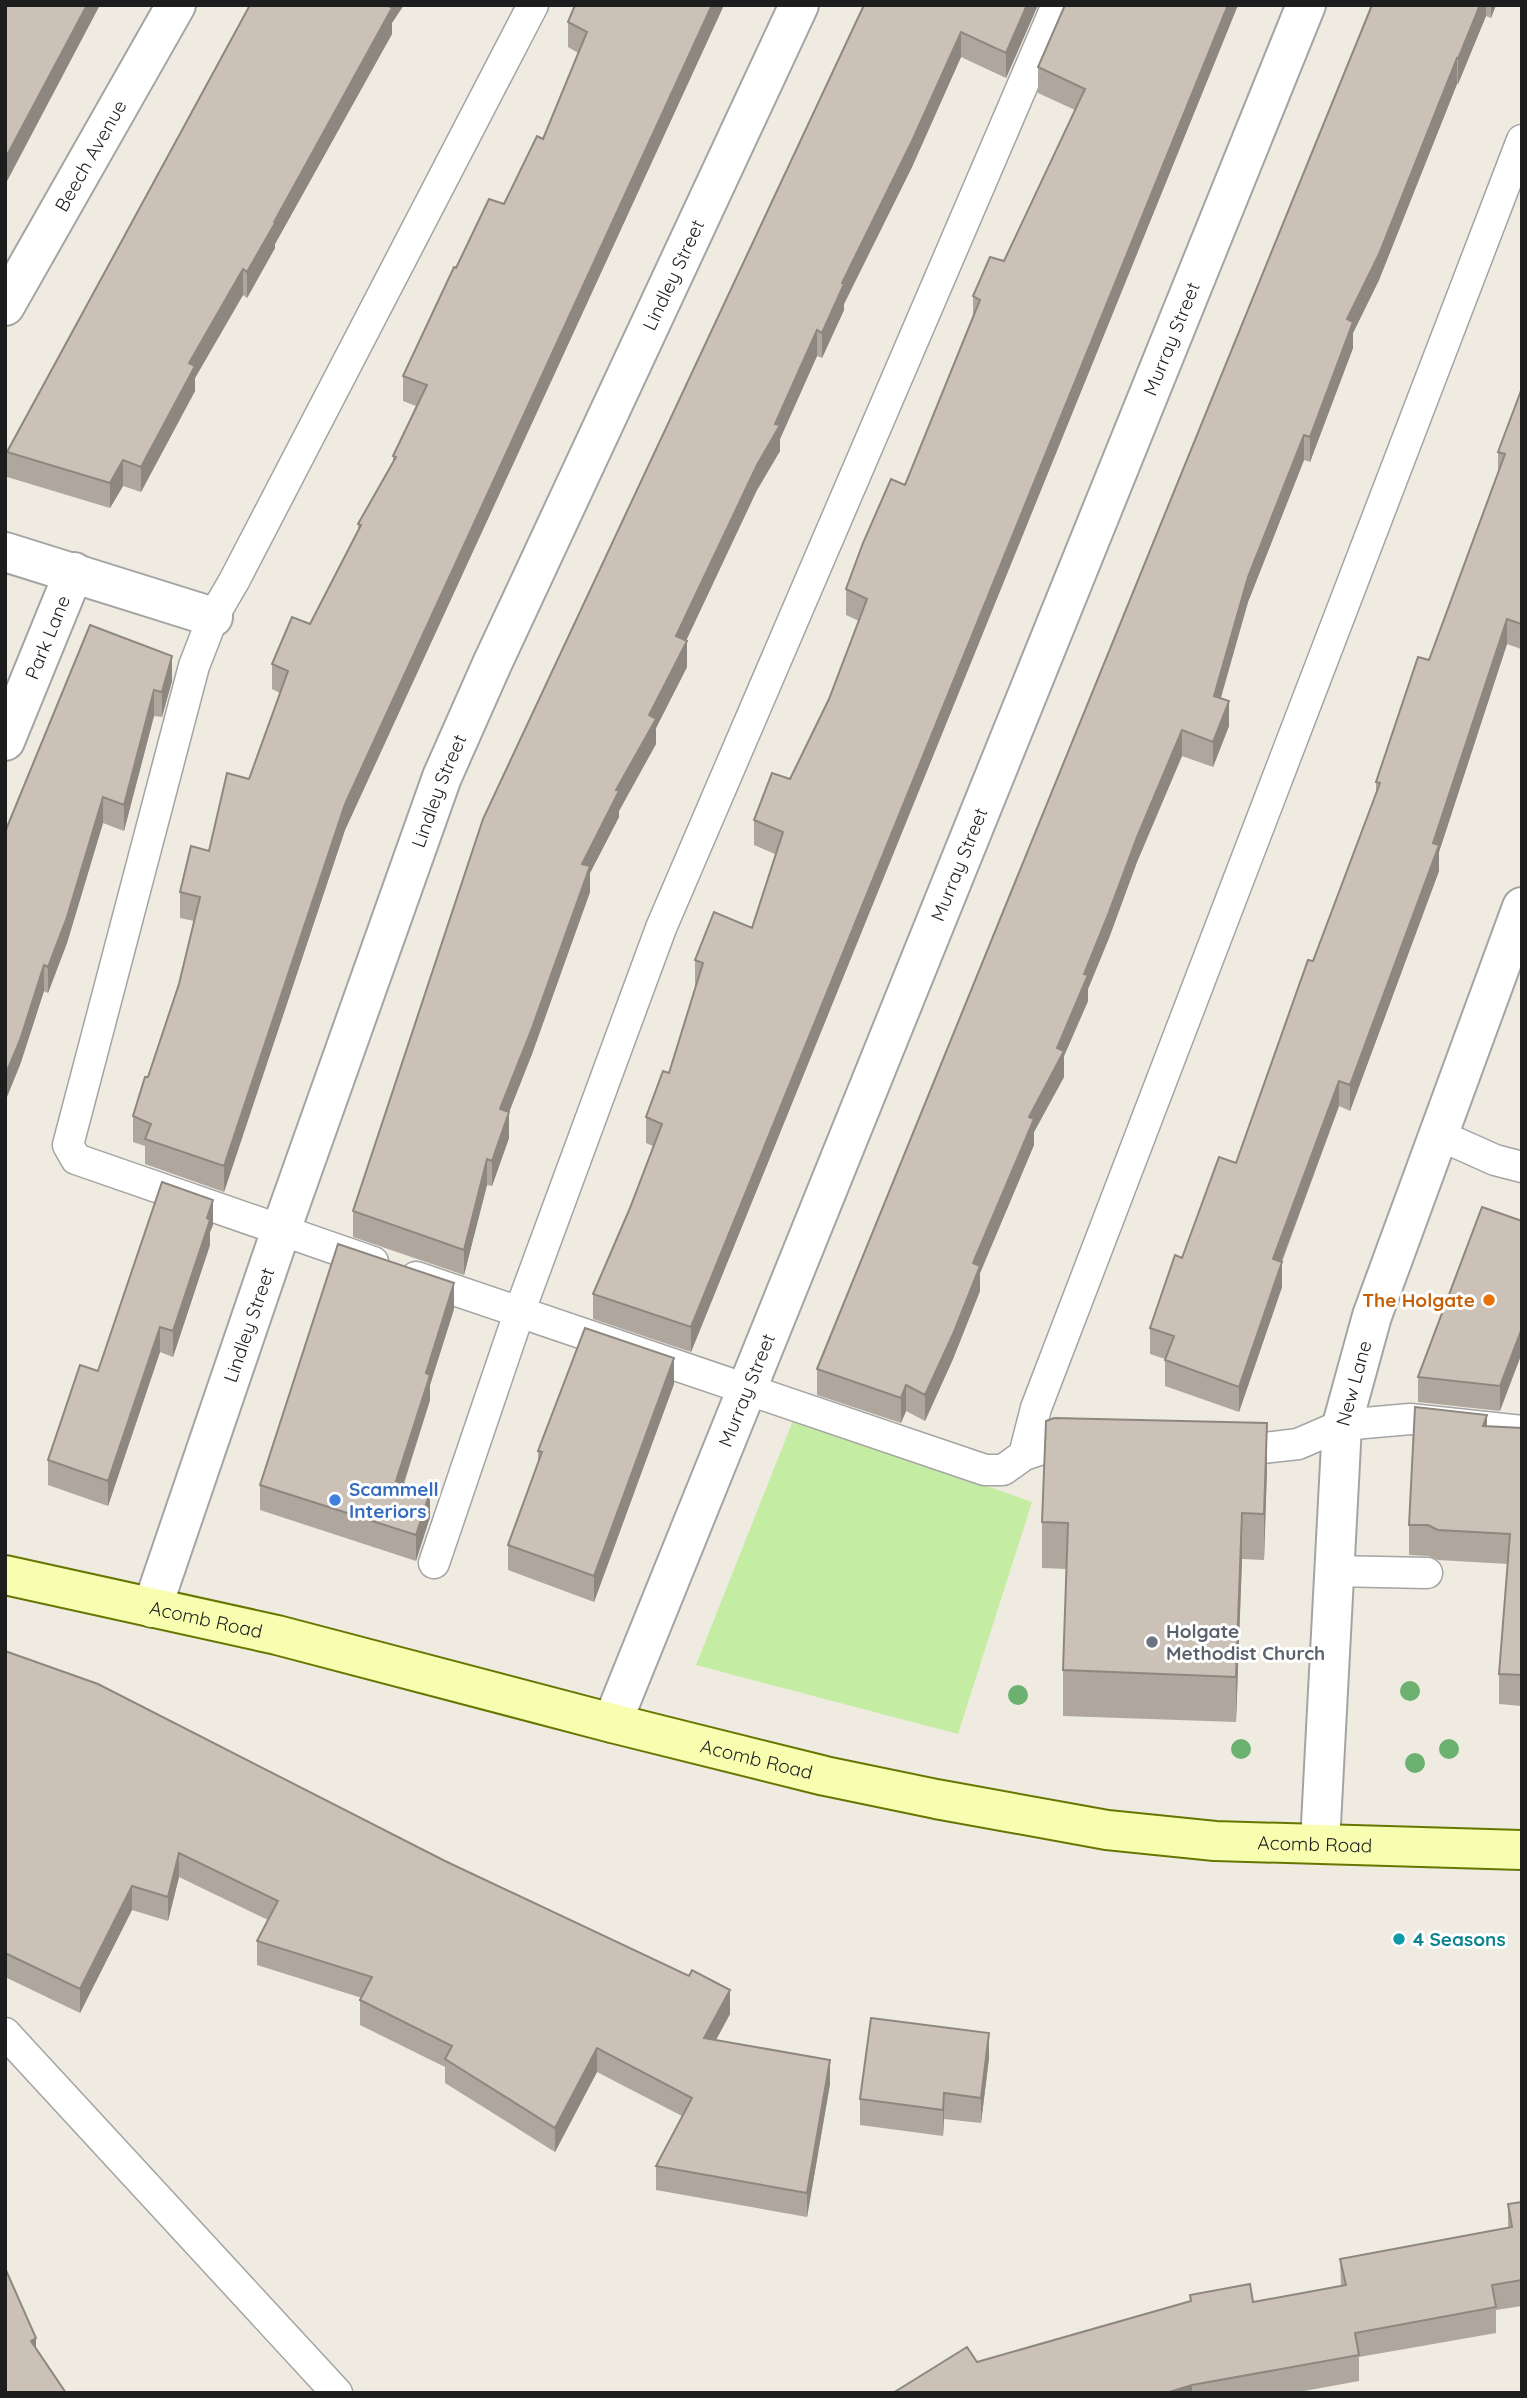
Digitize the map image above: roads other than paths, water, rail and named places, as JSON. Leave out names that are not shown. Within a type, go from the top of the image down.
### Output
[{"type":"main road","name":"Acomb Road","points":[[5,1574],[277,1635],[612,1723],[825,1776],[936,1799],[1107,1830],[1215,1841],[1522,1850]]},
{"type":"street","name":"Beech Avenue","points":[[5,306],[176,5]]},
{"type":"street","name":"Lindley Street","points":[[152,1608],[281,1230],[442,777],[799,5]]},
{"type":"street","name":"Murray Street","points":[[612,1723],[1306,5]]},
{"type":"street","points":[[5,552],[213,617]]},
{"type":"street","name":"Park Lane","points":[[5,741],[74,572]]},
{"type":"street","name":"New Lane","points":[[1320,1843],[1342,1425],[1372,1316],[1522,907]]},
{"type":"lane","points":[[533,5],[213,617],[194,666],[68,1145],[76,1159],[519,1313],[985,1469],[1003,1470],[1024,1455],[1051,1446],[1106,1447]]},
{"type":"lane","points":[[434,1563],[519,1313],[662,928],[1057,5]]},
{"type":"lane","points":[[1024,1455],[1036,1408],[1522,140]]},
{"type":"lane","points":[[1439,1135],[1495,1160],[1522,1167]]},
{"type":"lane","points":[[1201,1448],[1255,1449],[1298,1444],[1342,1425],[1410,1419],[1522,1431]]},
{"type":"lane","points":[[1333,1571],[1427,1573]]},
{"type":"lane","points":[[5,2033],[337,2393]]},
{"type":"place","name":"The Holgate","points":[[1489,1300]]},
{"type":"place","name":"Scammell Interiors","points":[[335,1500]]},
{"type":"place","name":"Holgate Methodist Church","points":[[1152,1642]]},
{"type":"place","name":"4 Seasons","points":[[1399,1939]]}]
